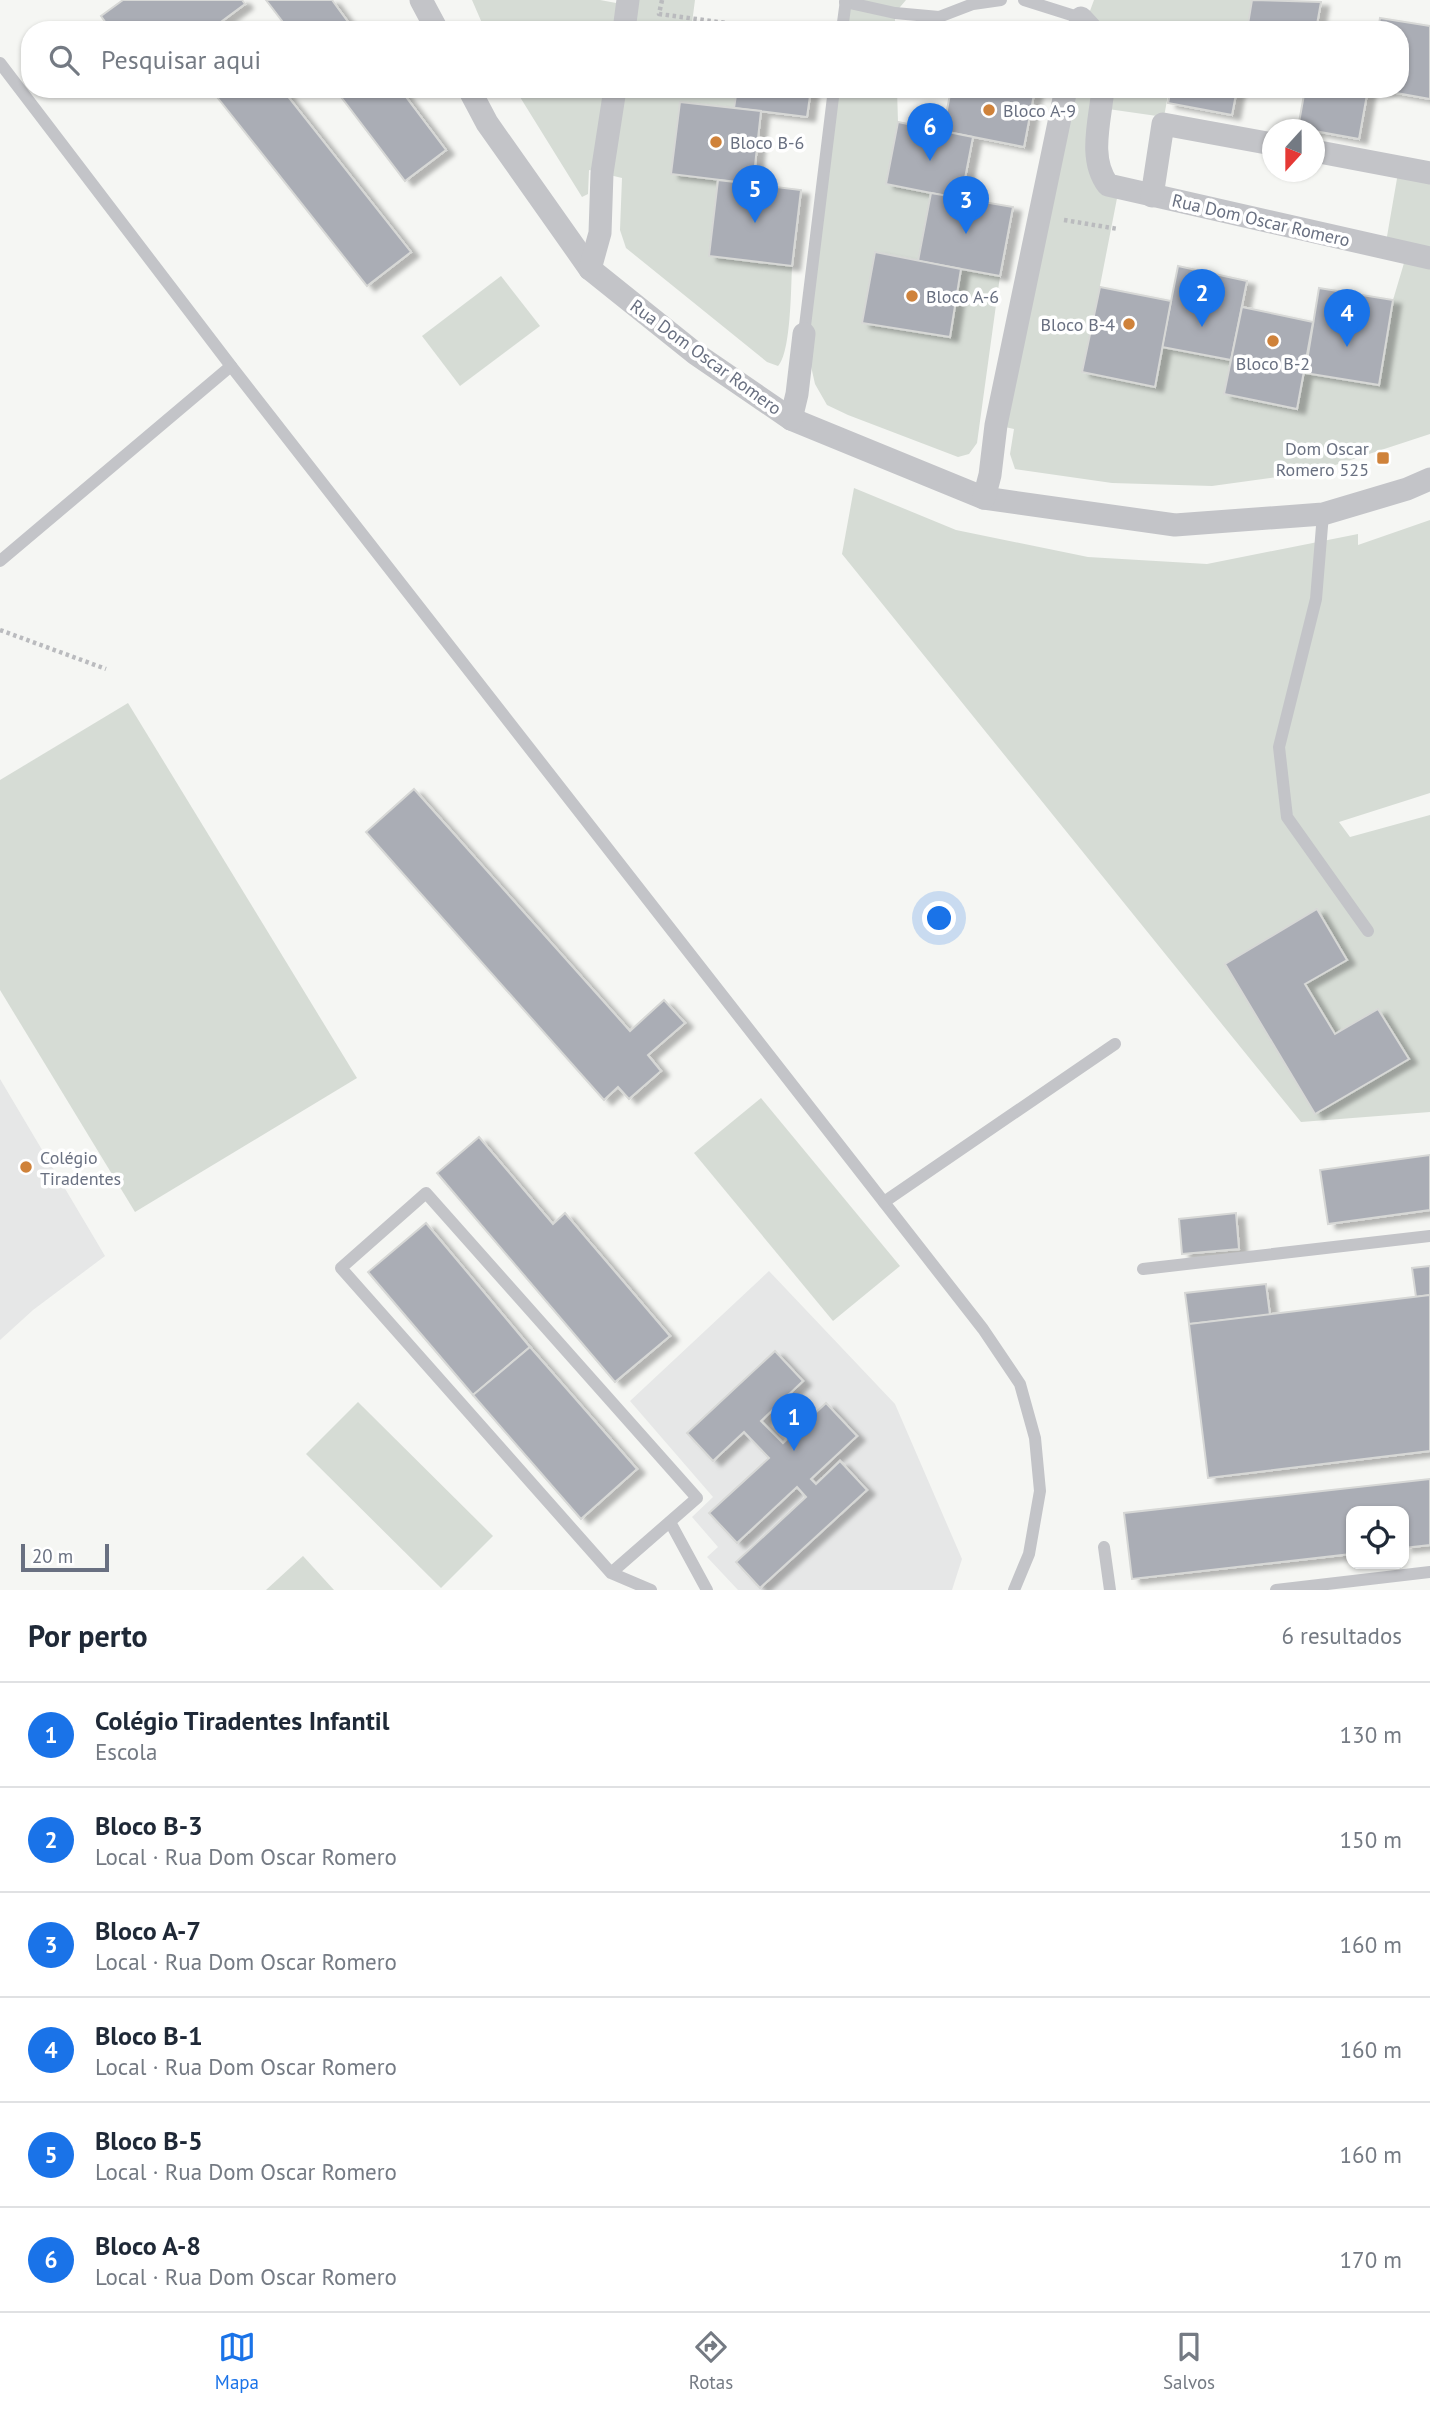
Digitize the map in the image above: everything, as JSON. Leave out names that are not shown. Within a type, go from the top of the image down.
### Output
[{"type":"street","points":[[421,0],[432,21]]},
{"type":"street","points":[[625,21],[628,0]]},
{"type":"street","name":"Rua Dom Oscar Romero","points":[[474,98],[487,123],[590,269],[696,354],[791,419],[984,498],[1175,525],[1322,514],[1407,489],[1430,479]]},
{"type":"street","points":[[590,269],[600,233],[602,173],[614,98]]},
{"type":"street","points":[[984,498],[1025,281],[1064,98]]},
{"type":"street","name":"Rua Dom Oscar Romero","points":[[1102,98],[1096,160],[1100,175],[1108,185],[1430,258]]},
{"type":"street","points":[[1152,196],[1163,124],[1262,142]]},
{"type":"street","points":[[1325,153],[1430,173]]},
{"type":"street","points":[[791,419],[797,394],[804,334]]},
{"type":"lane","points":[[843,21],[845,1],[895,13],[939,17],[973,4],[1001,0]]},
{"type":"lane","points":[[1024,0],[1072,21]]},
{"type":"lane","points":[[0,63],[21,91]]},
{"type":"lane","points":[[27,98],[231,366],[983,1329],[1020,1384],[1035,1438],[1040,1491],[1029,1553],[1014,1590]]},
{"type":"lane","points":[[804,334],[833,98]]},
{"type":"lane","points":[[0,561],[231,366]]},
{"type":"lane","points":[[1322,514],[1316,599],[1279,747],[1287,817],[1368,930]]},
{"type":"lane","points":[[884,1202],[1115,1044]]},
{"type":"lane","points":[[611,1573],[697,1498],[426,1193],[341,1268],[611,1573],[651,1590]]},
{"type":"lane","points":[[1143,1269],[1430,1236]]},
{"type":"lane","points":[[670,1522],[707,1590]]},
{"type":"lane","points":[[1104,1547],[1110,1590]]},
{"type":"lane","points":[[1276,1590],[1430,1573]]},
{"type":"path","points":[[662,0],[659,14],[711,21]]},
{"type":"path","points":[[1054,218],[1118,229]]},
{"type":"path","points":[[0,630],[106,669]]},
{"type":"shaded area","points":[[472,0],[600,0],[627,5],[628,0],[695,0],[692,21],[481,21]]},
{"type":"shaded area","points":[[846,0],[906,0],[895,13],[895,21],[843,21]]},
{"type":"shaded area","points":[[1094,0],[1252,0],[1248,21],[1087,19]]},
{"type":"shaded area","points":[[521,98],[736,98],[734,108],[680,102],[671,173],[718,180],[709,256],[792,266],[788,334],[786,348],[778,366],[767,362],[626,248],[620,230],[622,178],[589,170],[588,194],[582,197]]},
{"type":"shaded area","points":[[833,98],[897,98],[898,122],[931,193],[918,261],[875,253],[862,323],[950,337],[961,269],[1000,276],[977,443],[969,454],[958,457],[827,405],[815,384],[804,335]]},
{"type":"shaded area","points":[[1064,98],[1167,98],[1164,117],[1108,109],[1096,160],[1119,188],[1083,373],[1155,387],[1162,347],[1231,360],[1297,408],[1305,373],[1379,385],[1393,300],[1407,253],[1385,248],[1399,167],[1430,173],[1430,434],[1314,472],[1212,486],[1112,483],[1015,469],[1010,454],[1014,429],[996,425]]},
{"type":"shaded area","points":[[501,276],[540,326],[460,386],[422,336]]},
{"type":"shaded area","points":[[854,488],[956,530],[1088,557],[1207,564],[1358,534],[1358,545],[1430,520],[1430,793],[1339,822],[1350,837],[1430,815],[1430,1112],[1301,1122],[842,554]]},
{"type":"shaded area","points":[[128,703],[357,1078],[135,1212],[0,990],[0,780]]},
{"type":"shaded area","name":"Colégio Tiradentes","points":[[0,1079],[105,1256],[33,1310],[0,1340]]},
{"type":"shaded area","points":[[761,1098],[900,1266],[833,1321],[694,1153]]},
{"type":"shaded area","points":[[769,1271],[895,1404],[962,1559],[952,1590],[738,1590],[707,1557],[718,1547],[692,1517],[713,1497],[630,1401]]},
{"type":"shaded area","points":[[358,1402],[493,1536],[441,1588],[306,1454]]},
{"type":"shaded area","points":[[303,1556],[334,1590],[266,1590]]},
{"type":"building","points":[[123,0],[242,0],[245,4],[222,21],[105,21],[101,16]]},
{"type":"building","points":[[266,0],[332,0],[347,21],[282,21]]},
{"type":"building","points":[[1252,0],[1321,2],[1318,21],[1248,21]]},
{"type":"building","points":[[1409,23],[1430,26],[1430,99],[1409,95]]},
{"type":"building","points":[[218,98],[289,98],[411,252],[367,286]]},
{"type":"building","points":[[342,98],[407,98],[446,150],[405,181]]},
{"type":"building","points":[[736,98],[810,98],[807,117],[734,108]]},
{"type":"building","name":"Bloco A-9","points":[[949,98],[1033,98],[1024,147],[943,131]]},
{"type":"building","points":[[1169,98],[1235,98],[1232,115],[1168,103]]},
{"type":"building","points":[[1303,98],[1366,98],[1359,139],[1325,133],[1325,119],[1300,119]]},
{"type":"building","name":"Bloco B-6","points":[[680,102],[761,111],[753,184],[671,174]]},
{"type":"building","points":[[898,122],[973,137],[961,199],[886,184]]},
{"type":"building","points":[[718,180],[801,190],[792,266],[709,256]]},
{"type":"building","points":[[931,193],[1013,207],[1000,276],[918,261]]},
{"type":"building","name":"Bloco A-6","points":[[875,252],[961,269],[950,337],[862,323]]},
{"type":"building","points":[[1178,266],[1247,281],[1231,360],[1162,347]]},
{"type":"building","name":"Bloco B-4","points":[[1100,287],[1171,301],[1155,387],[1082,372]]},
{"type":"building","points":[[1319,288],[1393,300],[1379,385],[1305,373]]},
{"type":"building","name":"Bloco B-2","points":[[1242,307],[1313,322],[1297,409],[1224,394]]},
{"type":"building","points":[[414,789],[630,1031],[664,1000],[685,1023],[648,1055],[661,1071],[629,1099],[618,1087],[604,1100],[366,832]]},
{"type":"building","points":[[1317,909],[1347,960],[1305,984],[1335,1034],[1378,1009],[1409,1059],[1315,1114],[1225,964]]},
{"type":"building","points":[[479,1137],[553,1224],[565,1213],[670,1336],[615,1382],[437,1173]]},
{"type":"building","points":[[1430,1155],[1430,1210],[1328,1224],[1320,1170]]},
{"type":"building","points":[[1236,1213],[1239,1249],[1182,1254],[1179,1219]]},
{"type":"building","points":[[426,1223],[530,1347],[473,1395],[368,1272]]},
{"type":"building","points":[[1430,1266],[1430,1295],[1416,1297],[1412,1268]]},
{"type":"building","points":[[1266,1284],[1270,1315],[1189,1324],[1185,1293]]},
{"type":"building","points":[[1430,1295],[1430,1451],[1208,1478],[1189,1324]]},
{"type":"building","points":[[530,1347],[637,1469],[581,1519],[473,1395]]},
{"type":"building","points":[[775,1351],[803,1381],[761,1421],[783,1443],[826,1403],[857,1436],[811,1479],[816,1484],[840,1461],[867,1490],[760,1588],[736,1562],[806,1497],[797,1487],[737,1543],[709,1513],[769,1458],[744,1432],[713,1461],[687,1433]]},
{"type":"building","points":[[1430,1479],[1430,1545],[1409,1547],[1409,1506],[1346,1506],[1346,1555],[1132,1579],[1124,1513]]},
{"type":"place","name":"Bloco A-9","points":[[989,110]]},
{"type":"place","name":"Bloco B-6","points":[[716,142]]},
{"type":"place","name":"Bloco A-8","points":[[930,161]]},
{"type":"place","name":"Bloco B-5","points":[[755,223]]},
{"type":"place","name":"Bloco A-7","points":[[966,234]]},
{"type":"place","name":"Bloco A-6","points":[[912,296]]},
{"type":"place","name":"Bloco B-4","points":[[1129,324]]},
{"type":"place","name":"Bloco B-3","points":[[1202,327]]},
{"type":"place","name":"Bloco B-2","points":[[1273,341]]},
{"type":"place","name":"Bloco B-1","points":[[1347,347]]},
{"type":"place","name":"Dom Oscar Romero 525","points":[[1383,458]]},
{"type":"place","name":"Colégio Tiradentes","points":[[26,1167]]},
{"type":"place","name":"Colégio Tiradentes Infantil","points":[[794,1451]]}]
